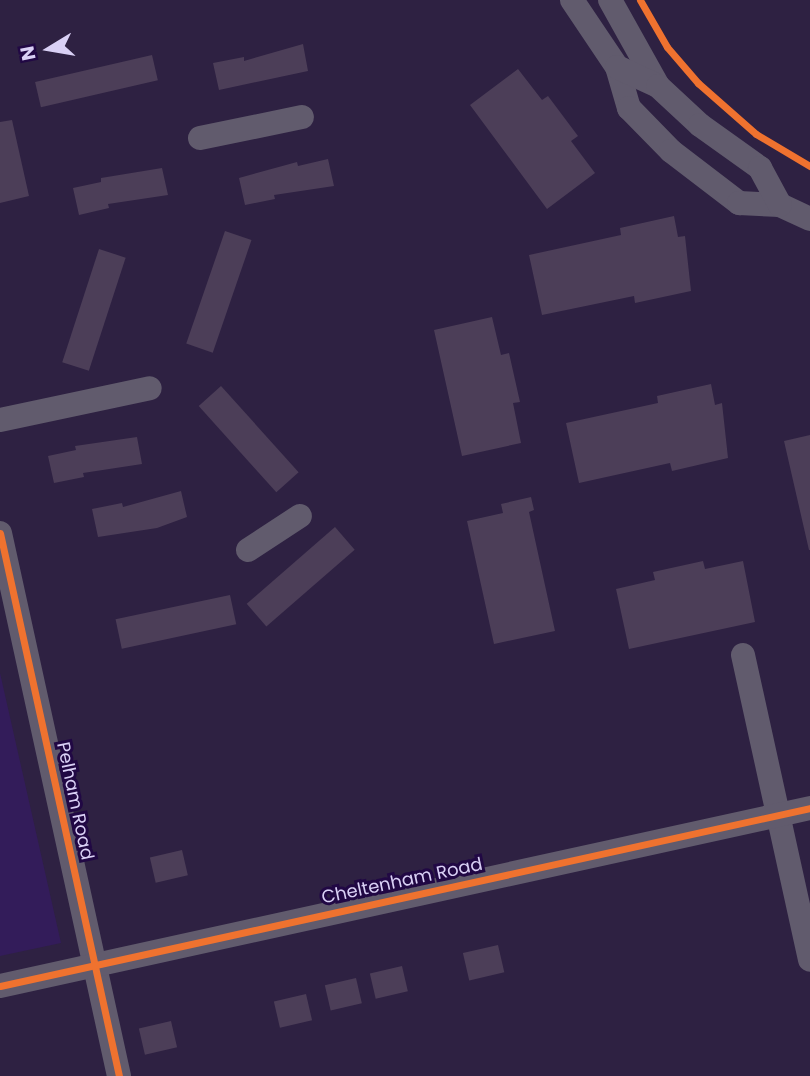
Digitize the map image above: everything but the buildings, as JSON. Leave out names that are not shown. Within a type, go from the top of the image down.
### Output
[{"type":"street","points":[[572,0],[617,67],[629,108],[671,151],[739,203],[780,205],[810,219]]},
{"type":"street","points":[[610,0],[658,86]]},
{"type":"street","points":[[617,67],[658,86],[720,141],[760,168],[780,205]]},
{"type":"street","points":[[200,138],[302,117]]},
{"type":"street","points":[[0,419],[150,388]]},
{"type":"street","points":[[248,550],[300,516]]},
{"type":"street","name":"Pelham Road","points":[[0,533],[119,1076]]},
{"type":"street","points":[[743,655],[810,960]]},
{"type":"street","name":"Cheltenham Road","points":[[0,986],[810,808]]},
{"type":"shaded area","points":[[0,673],[61,943],[0,956]]},
{"type":"cycle path","points":[[640,0],[667,47],[698,83],[756,134],[810,166]]},
{"type":"cycle path","points":[[0,533],[119,1076]]},
{"type":"cycle path","points":[[0,986],[810,808]]}]
